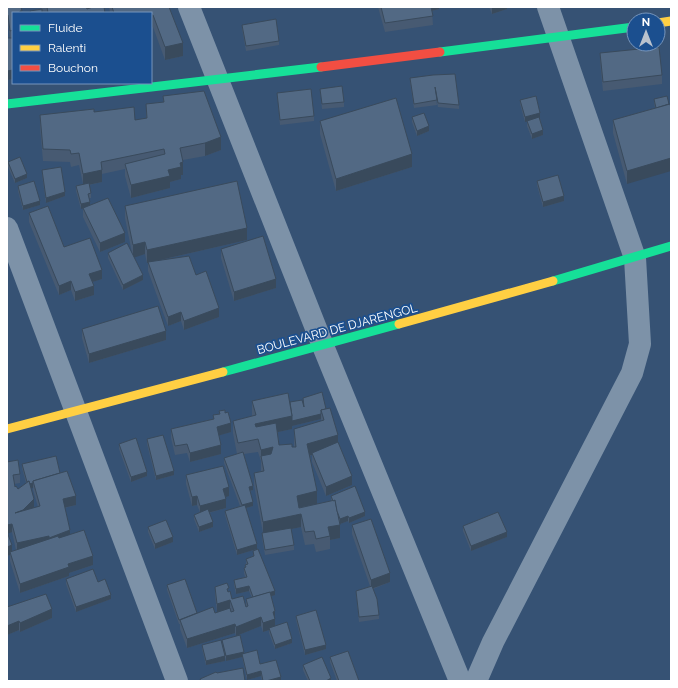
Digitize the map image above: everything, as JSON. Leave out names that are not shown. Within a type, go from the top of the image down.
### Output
[{"type":"main road","points":[[7,104],[218,80],[560,38],[626,28]]},
{"type":"main road","name":"BOULEVARD DE DJARENGOL","points":[[7,429],[77,412],[322,346],[635,258],[671,246]]},
{"type":"street","points":[[189,7],[322,346],[460,681]]},
{"type":"street","points":[[476,681],[493,642],[632,373],[640,344],[635,258],[548,7]]},
{"type":"street","points":[[7,228],[177,681]]},
{"type":"building","points":[[7,7],[21,7],[22,11],[12,12],[12,30],[10,31],[8,15]]},
{"type":"building","points":[[47,7],[86,7],[87,9],[93,7],[104,7],[105,12],[48,12]]},
{"type":"building","points":[[112,7],[169,7],[183,43],[165,47],[152,12],[114,12]]},
{"type":"building","points":[[381,7],[431,7],[433,16],[385,23]]},
{"type":"building","points":[[42,9],[42,12],[30,11]]},
{"type":"building","points":[[276,19],[279,41],[246,46],[242,25]]},
{"type":"building","points":[[7,38],[12,38],[12,70],[7,71]]},
{"type":"building","points":[[626,50],[626,52],[660,52],[662,75],[603,82],[600,53]]},
{"type":"building","points":[[455,74],[459,105],[438,103],[435,87],[437,100],[414,104],[410,78]]},
{"type":"building","points":[[342,86],[344,102],[322,104],[320,89]]},
{"type":"building","points":[[311,89],[314,116],[280,120],[277,93]]},
{"type":"building","points":[[204,91],[221,137],[205,143],[180,148],[183,162],[180,163],[181,167],[168,170],[170,176],[131,185],[125,164],[165,154],[164,149],[101,162],[102,170],[83,174],[79,153],[71,154],[70,150],[43,149],[40,115],[94,109],[94,112],[134,107],[135,120],[147,118],[146,104],[164,102],[163,96]]},
{"type":"building","points":[[536,96],[540,113],[525,117],[520,100]]},
{"type":"building","points":[[667,96],[669,104],[656,108],[654,99]]},
{"type":"building","points":[[396,98],[412,154],[336,179],[320,121]]},
{"type":"building","points":[[670,104],[671,158],[627,171],[613,120]]},
{"type":"building","points":[[424,113],[429,126],[417,131],[412,117]]},
{"type":"building","points":[[539,117],[543,130],[532,134],[527,121]]},
{"type":"building","points":[[20,157],[27,174],[15,179],[8,162]]},
{"type":"building","points":[[61,167],[65,192],[46,198],[42,170]]},
{"type":"building","points":[[558,175],[564,196],[543,202],[537,181]]},
{"type":"building","points":[[34,181],[40,201],[23,206],[18,186]]},
{"type":"building","points":[[237,181],[247,228],[147,250],[145,242],[133,245],[125,206]]},
{"type":"building","points":[[89,183],[91,193],[88,194],[90,202],[81,204],[76,186]]},
{"type":"building","points":[[108,198],[125,233],[100,243],[83,208]]},
{"type":"building","points":[[48,206],[64,247],[90,238],[102,270],[89,274],[94,286],[75,292],[71,281],[59,286],[29,213]]},
{"type":"building","points":[[263,236],[276,279],[234,292],[221,249]]},
{"type":"building","points":[[127,243],[143,275],[123,285],[108,253]]},
{"type":"building","points":[[189,256],[196,275],[206,271],[219,308],[184,321],[181,312],[168,317],[148,262]]},
{"type":"building","points":[[158,306],[166,331],[89,354],[82,329]]},
{"type":"building","points":[[322,392],[326,409],[321,410],[321,414],[292,421],[290,402],[302,400],[304,407],[303,398]]},
{"type":"building","points":[[288,393],[292,416],[255,424],[256,427],[276,423],[279,445],[292,444],[292,447],[296,447],[294,429],[324,420],[321,410],[330,408],[338,435],[307,444],[317,491],[297,496],[299,508],[335,500],[340,525],[328,527],[330,536],[316,539],[314,531],[305,532],[301,514],[263,522],[254,473],[264,471],[261,456],[271,454],[273,447],[261,450],[258,439],[238,443],[233,421],[256,415],[252,401]]},
{"type":"building","points":[[225,410],[225,413],[228,412],[231,423],[217,427],[221,445],[190,453],[187,444],[175,446],[171,429],[214,419],[213,415],[220,414],[219,411]]},
{"type":"building","points":[[163,435],[174,471],[156,476],[147,439]]},
{"type":"building","points":[[136,438],[147,472],[131,477],[119,444]]},
{"type":"building","points":[[338,442],[352,476],[326,487],[312,453]]},
{"type":"building","points":[[243,452],[253,486],[249,487],[253,502],[242,505],[224,458]]},
{"type":"building","points":[[56,456],[60,473],[33,481],[33,483],[29,484],[29,481],[27,482],[22,464]]},
{"type":"building","points":[[18,460],[20,474],[13,475],[15,487],[16,486],[18,489],[29,481],[34,499],[23,510],[15,513],[40,506],[33,481],[67,471],[76,496],[63,499],[70,530],[49,538],[49,536],[17,543],[12,524],[7,525],[7,462]]},
{"type":"building","points":[[223,466],[229,487],[223,489],[226,499],[200,506],[197,496],[192,497],[186,475]]},
{"type":"building","points":[[355,486],[365,512],[349,518],[348,516],[340,519],[335,500],[333,501],[331,496]]},
{"type":"building","points":[[245,505],[257,544],[237,550],[225,511]]},
{"type":"building","points":[[208,509],[213,522],[199,527],[194,515]]},
{"type":"building","points":[[498,512],[507,532],[471,546],[463,526]]},
{"type":"building","points":[[371,519],[390,573],[371,580],[352,525]]},
{"type":"building","points":[[166,520],[173,537],[155,544],[148,527]]},
{"type":"building","points":[[291,528],[294,545],[265,550],[262,533]]},
{"type":"building","points":[[84,530],[93,556],[68,564],[69,567],[20,584],[10,552],[58,536],[59,538]]},
{"type":"building","points":[[7,532],[12,545],[7,547]]},
{"type":"building","points":[[258,549],[275,591],[253,597],[249,586],[236,589],[234,580],[247,577],[244,568],[246,567],[245,565],[248,564],[246,559],[254,556],[253,551]]},
{"type":"building","points":[[93,569],[98,582],[105,579],[111,595],[76,607],[66,579]]},
{"type":"building","points":[[185,579],[197,613],[179,620],[167,585]]},
{"type":"building","points":[[227,583],[229,588],[227,589],[228,592],[230,591],[232,599],[243,596],[246,607],[248,606],[246,599],[270,592],[275,611],[273,612],[275,619],[263,623],[261,617],[236,627],[235,624],[187,639],[180,620],[213,607],[215,613],[230,608],[231,612],[234,611],[230,600],[217,604],[215,587]]},
{"type":"building","points":[[372,586],[377,599],[379,615],[359,617],[356,591]]},
{"type":"building","points":[[46,594],[52,609],[20,623],[19,621],[7,626],[7,607]]},
{"type":"building","points":[[316,610],[326,645],[305,650],[296,616]]},
{"type":"building","points":[[287,622],[292,639],[275,645],[269,628]]},
{"type":"building","points":[[240,635],[244,652],[226,656],[222,640]]},
{"type":"building","points":[[221,640],[225,656],[206,661],[202,645]]},
{"type":"building","points":[[257,650],[260,664],[276,660],[281,677],[263,681],[261,671],[247,675],[242,654]]},
{"type":"building","points":[[348,651],[359,681],[339,681],[330,657]]},
{"type":"building","points":[[322,657],[331,678],[326,681],[310,681],[303,665]]},
{"type":"building","points":[[243,668],[245,681],[201,681],[200,679],[216,672]]},
{"type":"traffic: fast","points":[[440,52],[626,28]]},
{"type":"traffic: fast","points":[[7,104],[321,67]]},
{"type":"traffic: fast","points":[[553,281],[671,246]]},
{"type":"traffic: fast","points":[[223,372],[399,324]]},
{"type":"traffic: slow","points":[[666,22],[671,21]]},
{"type":"traffic: slow","points":[[399,324],[553,281]]},
{"type":"traffic: slow","points":[[7,429],[223,372]]},
{"type":"traffic: jam","points":[[321,67],[440,52]]}]
